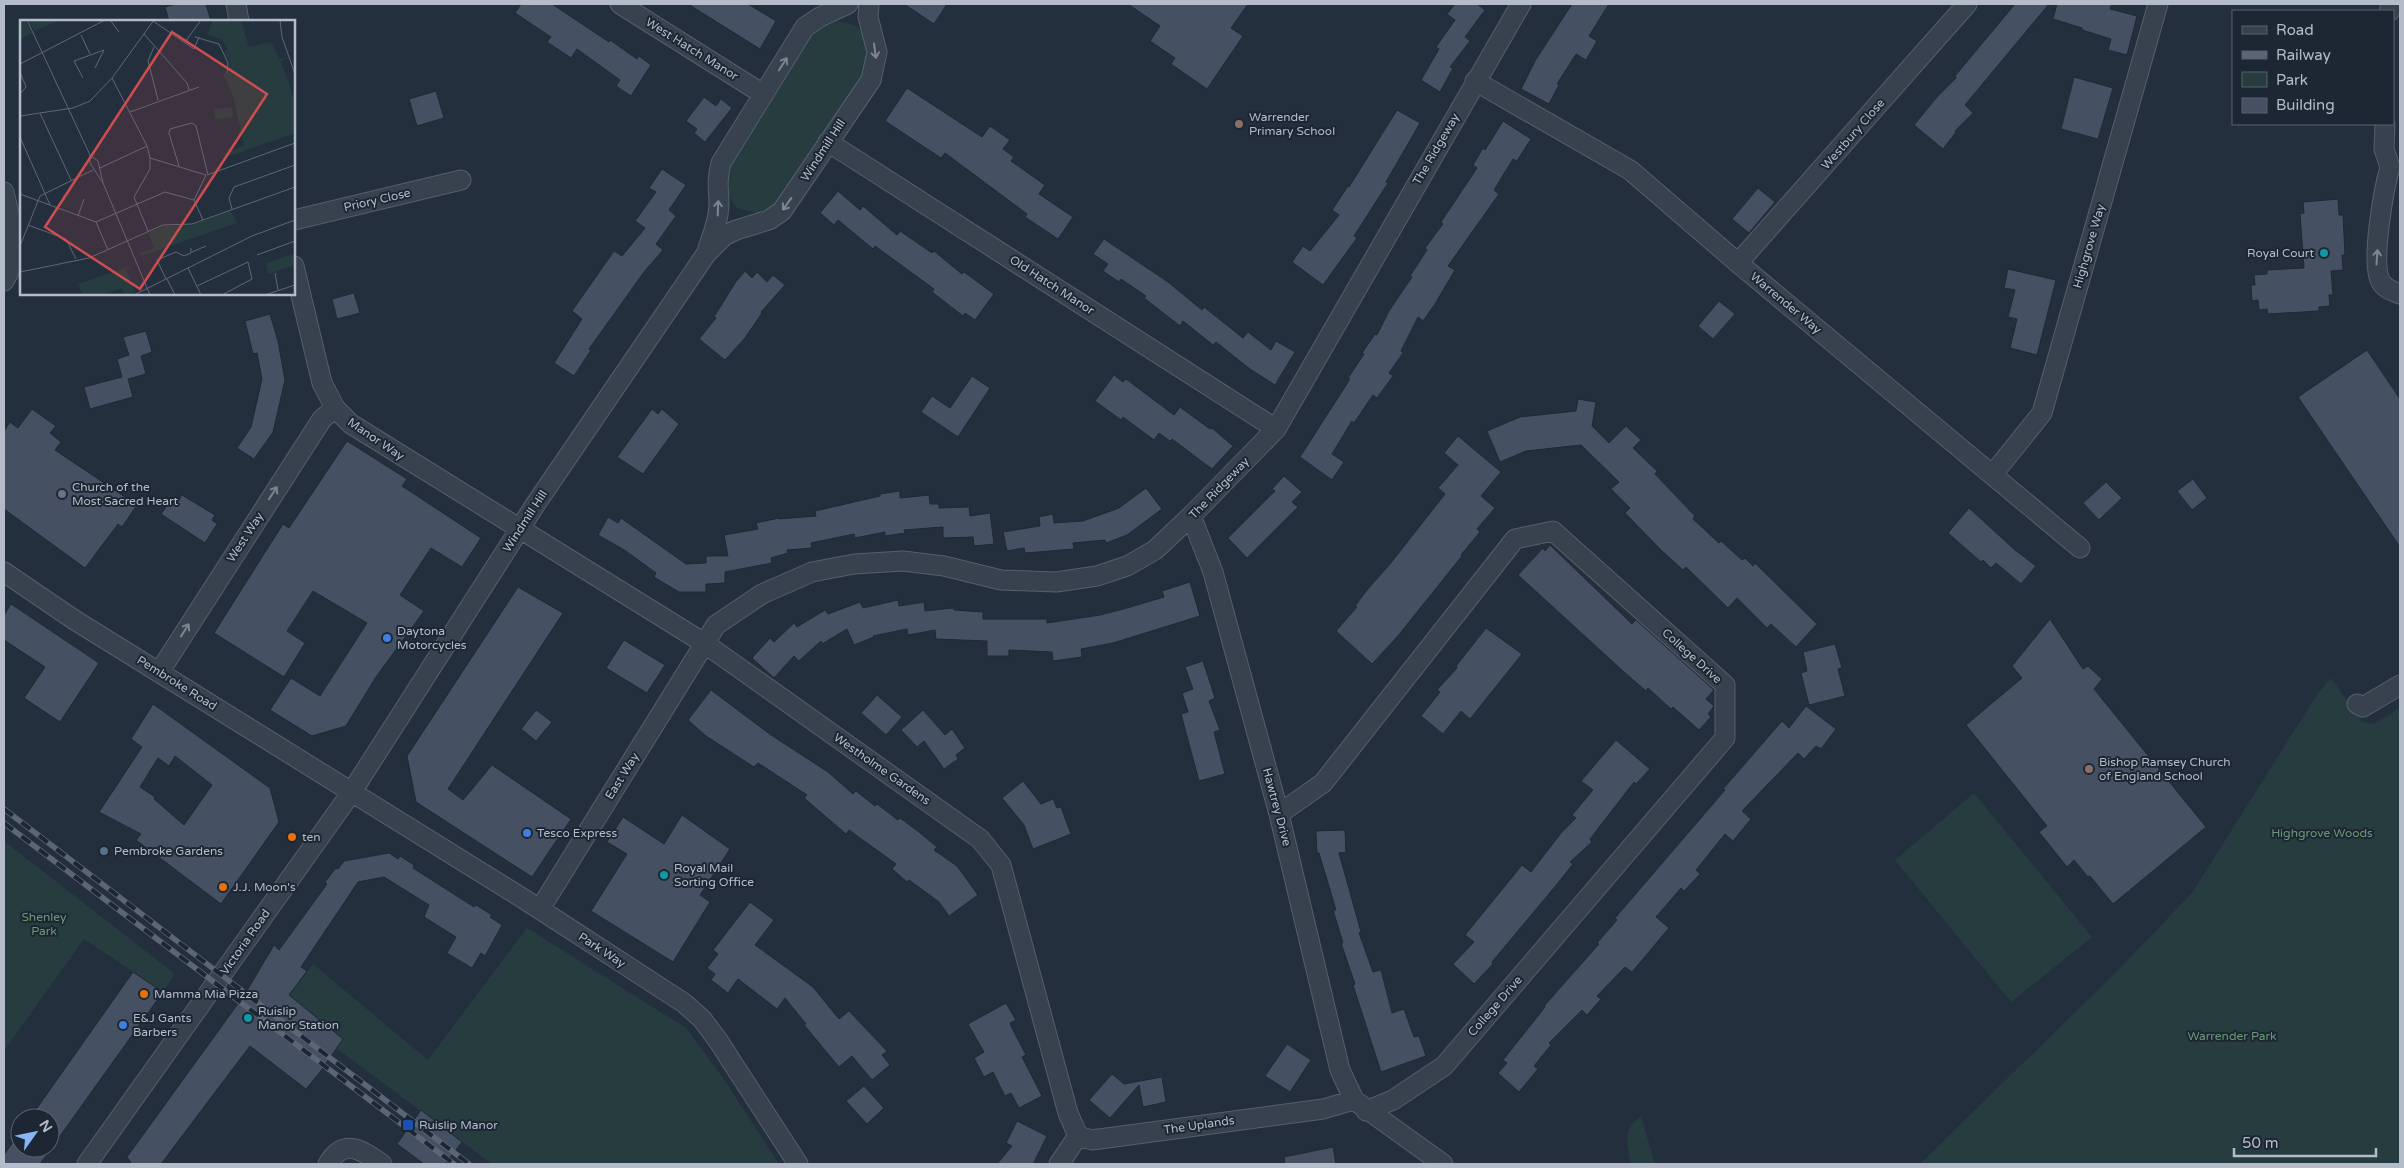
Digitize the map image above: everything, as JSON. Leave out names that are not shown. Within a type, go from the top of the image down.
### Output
[{"type":"street","points":[[236,4],[239,20]]},
{"type":"street","name":"West Hatch Manor","points":[[620,4],[763,94]]},
{"type":"street","name":"Windmill Hill","points":[[706,254],[717,226],[719,206],[716,179],[721,164],[805,27],[820,17],[848,4]]},
{"type":"street","name":"Windmill Hill","points":[[351,793],[519,529],[706,254],[724,236],[736,230],[769,220],[782,211],[871,80],[876,65],[877,52],[868,17],[869,4]]},
{"type":"street","name":"The Ridgeway","points":[[704,643],[716,625],[762,594],[812,572],[854,564],[903,561],[944,566],[1002,580],[1056,582],[1097,576],[1127,566],[1155,550],[1276,429],[1521,4]]},
{"type":"street","name":"Westbury Close","points":[[1738,263],[1968,4]]},
{"type":"street","name":"Highgrove Way","points":[[1993,474],[2042,413],[2157,4]]},
{"type":"street","name":"Warrender Way","points":[[1475,81],[1630,170],[1738,263],[2080,548]]},
{"type":"street","points":[[2385,125],[2384,149],[2395,170],[2384,190],[2377,266],[2380,281],[2388,288],[2400,294]]},
{"type":"street","name":"Old Hatch Manor","points":[[828,142],[1276,429]]},
{"type":"street","name":"Priory Close","points":[[295,220],[461,180]]},
{"type":"street","points":[[4,192],[16,251],[4,281]]},
{"type":"street","name":"Manor Way","points":[[295,270],[322,382],[335,408],[351,424],[519,529]]},
{"type":"street","name":"West Way","points":[[160,671],[322,419],[335,408]]},
{"type":"street","name":"Hawtrey Drive","points":[[1191,516],[1213,572],[1279,814],[1340,1070],[1360,1105]]},
{"type":"street","name":"Westholme Gardens","points":[[519,529],[704,643],[980,839],[1001,865],[1068,1113],[1078,1136]]},
{"type":"street","name":"College Drive","points":[[1279,814],[1323,783],[1515,539],[1553,531],[1725,685],[1725,738],[1444,1066],[1393,1100],[1360,1105]]},
{"type":"street","name":"Pembroke Road","points":[[4,572],[73,619],[160,671],[351,793]]},
{"type":"street","name":"East Way","points":[[540,909],[704,643]]},
{"type":"street","points":[[2357,704],[2363,706],[2400,685]]},
{"type":"street","name":"Park Way","points":[[351,793],[540,909],[684,1003],[702,1019],[798,1164]]},
{"type":"street","name":"Victoria Road","points":[[88,1164],[351,793]]},
{"type":"street","points":[[1360,1105],[1443,1164]]},
{"type":"street","name":"The Uplands","points":[[1078,1136],[1092,1140],[1360,1105]]},
{"type":"street","points":[[1059,1164],[1078,1136]]},
{"type":"street","points":[[328,1164],[339,1150],[346,1148],[358,1149],[382,1164]]},
{"type":"green space","points":[[838,21],[854,25],[864,34],[868,48],[868,63],[864,76],[776,206],[757,213],[737,208],[726,193],[725,169],[807,39],[822,27]]},
{"type":"green space","name":"Warrender Park","points":[[2331,678],[2362,722],[2374,724],[2400,708],[2400,1164],[1920,1164],[2117,971],[2192,893],[2318,693]]},
{"type":"green space","points":[[1974,793],[2092,937],[2011,1002],[1895,860]]},
{"type":"green space","name":"Shenley Park","points":[[4,841],[175,974],[163,992],[84,939],[4,1051]]},
{"type":"green space","points":[[527,928],[686,1028],[723,1078],[779,1164],[492,1164],[336,1048],[343,1039],[289,995],[313,964],[428,1060]]},
{"type":"green space","points":[[1641,1116],[1655,1164],[1631,1164],[1627,1143],[1628,1132],[1635,1121]]},
{"type":"building","points":[[176,4],[206,4],[211,20],[169,20],[165,7]]},
{"type":"building","points":[[521,4],[552,4],[609,42],[610,40],[637,59],[639,56],[651,65],[631,96],[616,86],[620,80],[577,49],[571,58],[547,42],[551,37],[515,13]]},
{"type":"building","points":[[688,4],[748,4],[776,21],[760,49]]},
{"type":"building","points":[[904,4],[947,4],[934,24]]},
{"type":"building","points":[[1128,4],[1248,4],[1231,28],[1243,36],[1207,89],[1171,64],[1175,58],[1150,41],[1160,26]]},
{"type":"building","points":[[1455,4],[1477,4],[1485,10],[1465,37],[1470,41],[1450,67],[1453,68],[1440,92],[1421,80],[1439,49],[1436,47],[1455,20],[1447,14]]},
{"type":"building","points":[[1572,4],[1609,4],[1589,36],[1597,41],[1586,60],[1576,54],[1557,84],[1559,85],[1549,104],[1521,89],[1535,61]]},
{"type":"building","points":[[2015,4],[2049,4],[1965,105],[1973,113],[1955,131],[1943,149],[1914,125],[1937,97],[1956,78],[1955,76]]},
{"type":"building","points":[[2057,4],[2112,4],[2110,9],[2137,16],[2127,55],[2108,50],[2111,39],[2053,19]]},
{"type":"building","points":[[2074,77],[2113,88],[2098,139],[2061,129]]},
{"type":"building","points":[[907,88],[982,137],[990,126],[1010,140],[1003,149],[1014,157],[1011,161],[1045,185],[1039,194],[1073,217],[1058,239],[1025,217],[1027,214],[945,153],[941,158],[885,121]]},
{"type":"building","points":[[436,91],[444,118],[417,126],[409,99]]},
{"type":"building","points":[[704,97],[716,106],[721,99],[732,108],[705,142],[694,133],[697,129],[686,121]]},
{"type":"building","points":[[1397,110],[1420,123],[1386,182],[1388,183],[1354,236],[1357,238],[1323,285],[1292,262],[1303,246],[1310,251],[1339,215],[1332,210],[1349,187]]},
{"type":"building","points":[[1503,121],[1531,139],[1517,161],[1513,159],[1494,190],[1499,194],[1448,266],[1455,270],[1435,304],[1423,321],[1418,317],[1401,351],[1403,353],[1389,373],[1393,376],[1377,398],[1373,395],[1354,423],[1352,421],[1332,454],[1344,462],[1332,480],[1300,457],[1350,379],[1348,378],[1364,354],[1362,353],[1375,334],[1377,335],[1389,311],[1412,277],[1410,276],[1427,250],[1425,248],[1443,224],[1441,222],[1477,168],[1473,165],[1483,148],[1485,150]]},
{"type":"building","points":[[662,169],[686,185],[669,210],[676,216],[656,244],[663,250],[644,272],[589,349],[591,350],[574,376],[554,363],[582,319],[572,311],[614,251],[622,256],[645,228],[635,221],[656,192],[649,188]]},
{"type":"building","points":[[1758,188],[1775,202],[1749,233],[1732,219]]},
{"type":"building","points":[[838,191],[860,210],[863,206],[897,235],[900,231],[932,253],[934,251],[962,274],[964,272],[994,294],[975,320],[965,313],[963,316],[932,292],[934,289],[875,246],[873,249],[838,220],[834,225],[820,213]]},
{"type":"building","name":"Royal Court","points":[[2338,199],[2339,215],[2343,215],[2345,255],[2342,255],[2343,270],[2331,271],[2333,295],[2329,295],[2330,306],[2319,307],[2319,311],[2268,314],[2267,309],[2259,310],[2258,300],[2252,301],[2251,285],[2255,285],[2254,275],[2267,274],[2267,270],[2304,268],[2300,214],[2304,213],[2303,202]]},
{"type":"building","points":[[1104,239],[1168,282],[1202,310],[1204,307],[1243,338],[1248,332],[1271,350],[1276,341],[1295,352],[1275,385],[1250,369],[1216,342],[1213,345],[1183,321],[1180,326],[1144,298],[1146,296],[1121,279],[1119,282],[1103,271],[1108,264],[1093,254]]},
{"type":"building","points":[[2008,269],[2056,280],[2037,355],[2010,348],[2017,319],[2008,317],[2015,290],[2004,288]]},
{"type":"building","points":[[745,271],[752,278],[757,272],[767,282],[773,275],[785,285],[761,312],[745,338],[725,360],[699,339],[716,318],[714,317],[735,283]]},
{"type":"building","points":[[354,293],[360,313],[337,319],[332,299]]},
{"type":"building","points":[[1719,301],[1735,314],[1713,339],[1698,326]]},
{"type":"building","points":[[270,314],[278,341],[285,380],[273,432],[254,459],[237,448],[251,427],[262,379],[257,353],[253,354],[245,321]]},
{"type":"building","points":[[146,331],[152,352],[141,356],[146,374],[128,379],[133,397],[90,409],[84,387],[122,377],[117,359],[129,355],[123,337]]},
{"type":"building","points":[[2367,350],[2400,399],[2400,547],[2298,397]]},
{"type":"building","points":[[1114,375],[1123,382],[1126,379],[1174,415],[1180,407],[1210,429],[1212,428],[1233,446],[1212,469],[1172,439],[1170,441],[1159,433],[1154,440],[1123,417],[1121,420],[1095,401]]},
{"type":"building","points":[[972,376],[990,388],[958,437],[921,412],[932,396],[950,408]]},
{"type":"building","points":[[1578,399],[1596,402],[1592,426],[1609,443],[1626,426],[1641,440],[1633,448],[1657,471],[1655,474],[1695,516],[1693,519],[1719,543],[1721,541],[1742,560],[1745,558],[1753,566],[1755,563],[1817,624],[1796,647],[1771,624],[1767,628],[1737,598],[1728,608],[1686,567],[1683,570],[1661,550],[1625,513],[1630,508],[1611,489],[1619,482],[1581,445],[1526,451],[1500,462],[1487,431],[1520,417],[1576,411]]},
{"type":"building","name":"Church of the Most Sacred Heart","points":[[32,409],[56,426],[50,433],[61,442],[55,450],[137,505],[122,527],[118,524],[85,568],[4,509],[4,431],[10,422],[18,428]]},
{"type":"building","points":[[652,409],[658,414],[662,409],[679,424],[643,474],[617,457]]},
{"type":"building","points":[[1458,436],[1501,472],[1481,496],[1495,508],[1477,529],[1480,532],[1462,556],[1397,637],[1372,664],[1336,631],[1445,494],[1438,488],[1458,465],[1444,453]]},
{"type":"building","points":[[347,441],[407,479],[402,486],[481,538],[462,567],[431,548],[400,595],[424,611],[376,677],[346,726],[312,736],[270,710],[291,678],[320,696],[367,623],[313,591],[287,631],[305,643],[284,677],[214,633],[283,524],[289,528]]},
{"type":"building","points":[[1284,476],[1302,492],[1292,502],[1298,507],[1247,558],[1228,538],[1275,491],[1272,489]]},
{"type":"building","points":[[2193,479],[2207,498],[2192,510],[2177,491]]},
{"type":"building","points":[[2106,482],[2122,498],[2099,520],[2083,503]]},
{"type":"building","points":[[1146,488],[1162,509],[1127,535],[1106,543],[1105,540],[1073,543],[1074,549],[1025,553],[1024,548],[1007,551],[1003,532],[1040,526],[1039,517],[1053,514],[1054,523],[1083,521],[1119,508]]},
{"type":"building","points":[[900,491],[900,498],[929,495],[930,504],[939,504],[939,508],[969,507],[970,516],[990,513],[994,544],[974,546],[973,537],[943,538],[943,527],[904,530],[905,533],[885,536],[885,532],[855,538],[854,534],[811,543],[812,548],[787,550],[788,553],[771,558],[772,563],[725,572],[725,583],[706,584],[706,592],[679,592],[654,577],[656,573],[626,551],[598,535],[608,517],[618,523],[621,518],[686,564],[706,563],[706,556],[728,556],[724,535],[758,529],[756,523],[779,518],[816,516],[815,511],[880,496],[880,494]]},
{"type":"building","points":[[182,495],[215,515],[212,520],[217,524],[205,543],[161,514],[172,498],[178,501]]},
{"type":"building","points":[[1969,508],[2015,550],[2036,566],[2021,584],[1996,563],[1991,568],[1983,560],[1981,562],[1948,533]]},
{"type":"building","points":[[1550,545],[1632,624],[1636,620],[1714,690],[1706,699],[1714,706],[1708,714],[1711,717],[1699,730],[1673,707],[1671,709],[1648,688],[1646,691],[1518,575],[1543,548],[1545,551]]},
{"type":"building","points":[[1190,582],[1200,616],[1113,643],[1081,649],[1082,657],[1053,661],[1052,652],[1009,650],[1009,656],[987,656],[987,641],[936,639],[935,630],[908,635],[907,629],[873,636],[854,645],[847,629],[822,644],[821,641],[799,661],[794,656],[774,678],[752,658],[770,638],[774,642],[794,623],[797,627],[825,610],[828,614],[860,602],[863,608],[898,600],[899,606],[924,602],[925,611],[953,608],[954,610],[983,612],[983,619],[1047,619],[1047,623],[1100,615],[1127,608],[1164,597],[1162,591]]},
{"type":"building","points":[[518,587],[563,613],[448,789],[463,800],[492,765],[571,819],[532,877],[416,802],[407,756]]},
{"type":"building","points":[[11,604],[99,663],[60,722],[24,698],[45,667],[4,640],[4,615]]},
{"type":"building","points":[[2050,619],[2083,669],[2088,666],[2102,679],[2094,689],[2206,827],[2113,904],[2074,860],[2067,867],[2039,832],[2047,826],[1966,725],[2022,678],[2012,666]]},
{"type":"building","points":[[1486,628],[1522,654],[1470,719],[1461,711],[1443,734],[1421,716],[1440,692],[1437,690],[1457,668],[1456,666]]},
{"type":"building","points":[[624,640],[665,665],[647,693],[606,668]]},
{"type":"building","points":[[1835,644],[1842,668],[1838,669],[1845,696],[1809,705],[1801,673],[1807,671],[1803,652]]},
{"type":"building","points":[[1203,661],[1215,698],[1209,701],[1220,730],[1214,732],[1225,774],[1199,781],[1181,714],[1188,712],[1182,693],[1193,689],[1185,667]]},
{"type":"building","points":[[711,690],[771,735],[828,772],[853,794],[856,791],[875,806],[877,804],[898,820],[900,818],[919,832],[937,847],[934,850],[957,866],[978,895],[949,916],[939,902],[909,880],[907,882],[892,869],[896,864],[849,830],[846,834],[804,798],[807,795],[758,763],[754,767],[706,736],[688,720]]},
{"type":"building","points":[[877,695],[902,717],[886,735],[861,713]]},
{"type":"building","points":[[153,704],[270,788],[279,822],[221,904],[136,840],[141,834],[99,812],[142,747],[131,739]],"holes":[[[175,756],[212,785],[184,825],[154,799],[155,797],[140,787],[158,758],[169,766]]]},
{"type":"building","points":[[1806,706],[1836,729],[1821,749],[1816,746],[1804,759],[1798,753],[1742,811],[1751,819],[1733,841],[1725,834],[1696,870],[1700,874],[1684,891],[1681,888],[1656,917],[1669,928],[1632,972],[1625,967],[1597,996],[1601,999],[1587,1015],[1582,1010],[1549,1043],[1551,1045],[1534,1066],[1538,1069],[1519,1092],[1498,1073],[1507,1063],[1503,1060],[1544,1006],[1599,944],[1597,943],[1617,920],[1615,918],[1725,790],[1723,789],[1782,721],[1789,728]]},
{"type":"building","points":[[536,710],[552,722],[536,741],[521,729]]},
{"type":"building","points":[[923,710],[945,735],[952,729],[965,748],[956,755],[958,759],[944,769],[924,741],[917,747],[901,730]]},
{"type":"building","points":[[1616,740],[1650,769],[1636,784],[1634,782],[1590,839],[1592,842],[1570,862],[1573,864],[1492,962],[1493,964],[1474,984],[1453,964],[1474,942],[1465,935],[1522,865],[1531,872],[1561,833],[1576,818],[1572,815],[1593,790],[1581,781]]},
{"type":"building","points":[[1023,781],[1041,804],[1053,799],[1057,808],[1061,807],[1071,834],[1033,849],[1024,825],[1002,798]]},
{"type":"building","name":"Royal Mail Sorting Office","points":[[682,815],[730,849],[700,895],[710,902],[673,962],[591,911],[627,854],[607,842],[623,817],[664,844]]},
{"type":"building","points":[[1345,830],[1346,852],[1339,853],[1361,932],[1359,933],[1373,972],[1381,970],[1392,1013],[1404,1009],[1414,1037],[1419,1036],[1426,1056],[1381,1072],[1353,985],[1355,984],[1341,943],[1343,943],[1333,910],[1336,910],[1319,853],[1317,853],[1316,831]]},
{"type":"building","points":[[389,853],[398,859],[400,856],[414,865],[413,868],[474,907],[476,905],[492,915],[490,917],[502,925],[485,956],[481,953],[472,968],[447,953],[456,937],[424,917],[429,905],[384,877],[358,882],[301,967],[307,971],[289,995],[343,1039],[320,1072],[306,1089],[250,1046],[161,1164],[132,1164],[127,1157],[245,994],[274,945],[279,950],[327,884],[325,882],[336,868],[338,869],[344,861]]},
{"type":"building","points":[[750,902],[774,920],[755,945],[813,987],[839,1019],[849,1011],[887,1051],[882,1055],[890,1065],[872,1080],[852,1056],[839,1067],[804,1025],[806,1024],[785,998],[777,1009],[738,979],[728,993],[711,980],[715,974],[707,968],[718,954],[713,950]]},
{"type":"building","points":[[133,972],[163,992],[60,1136],[60,1108],[37,1108]]},
{"type":"building","points":[[1006,1003],[1016,1020],[1010,1023],[1026,1055],[1022,1057],[1042,1096],[1019,1108],[1011,1093],[1005,1096],[993,1072],[984,1077],[974,1058],[984,1052],[968,1024]]},
{"type":"building","points":[[1287,1044],[1311,1060],[1290,1092],[1265,1076]]},
{"type":"building","points":[[1112,1074],[1124,1084],[1162,1077],[1166,1102],[1143,1107],[1139,1085],[1110,1118],[1089,1100]]},
{"type":"building","points":[[864,1086],[884,1108],[867,1124],[846,1101]]},
{"type":"building","points":[[421,1110],[462,1142],[445,1164],[424,1164],[397,1144]]},
{"type":"building","points":[[1017,1121],[1047,1136],[1033,1164],[997,1164],[1012,1146],[1006,1143]]},
{"type":"building","points":[[10,1146],[10,1158],[44,1158],[40,1164],[4,1164],[4,1155]]},
{"type":"building","points":[[1333,1147],[1336,1164],[1285,1164],[1284,1157]]},
{"type":"railway","points":[[4,809],[469,1164]]},
{"type":"railway","points":[[4,823],[454,1164]]},
{"type":"place","name":"Warrender Primary School","points":[[1239,124]]},
{"type":"place","name":"Royal Court","points":[[2324,253]]},
{"type":"place","name":"Church of the Most Sacred Heart","points":[[62,494]]},
{"type":"place","name":"Daytona Motorcycles","points":[[387,638]]},
{"type":"place","name":"Bishop Ramsey Church of England School","points":[[2089,769]]},
{"type":"place","name":"Tesco Express","points":[[527,833]]},
{"type":"place","name":"ten","points":[[292,837]]},
{"type":"place","name":"Pembroke Gardens","points":[[104,851]]},
{"type":"place","name":"Royal Mail Sorting Office","points":[[664,875]]},
{"type":"place","name":"J.J. Moon's","points":[[223,887]]},
{"type":"place","name":"Mamma Mia Pizza","points":[[144,994]]},
{"type":"place","name":"Ruislip Manor Station","points":[[248,1018]]},
{"type":"place","name":"E&J Gants Barbers","points":[[123,1025]]},
{"type":"place","name":"Ruislip Manor","points":[[408,1125]]},
{"type":"park label","name":"Highgrove Woods","points":[[2322,833]]}]
